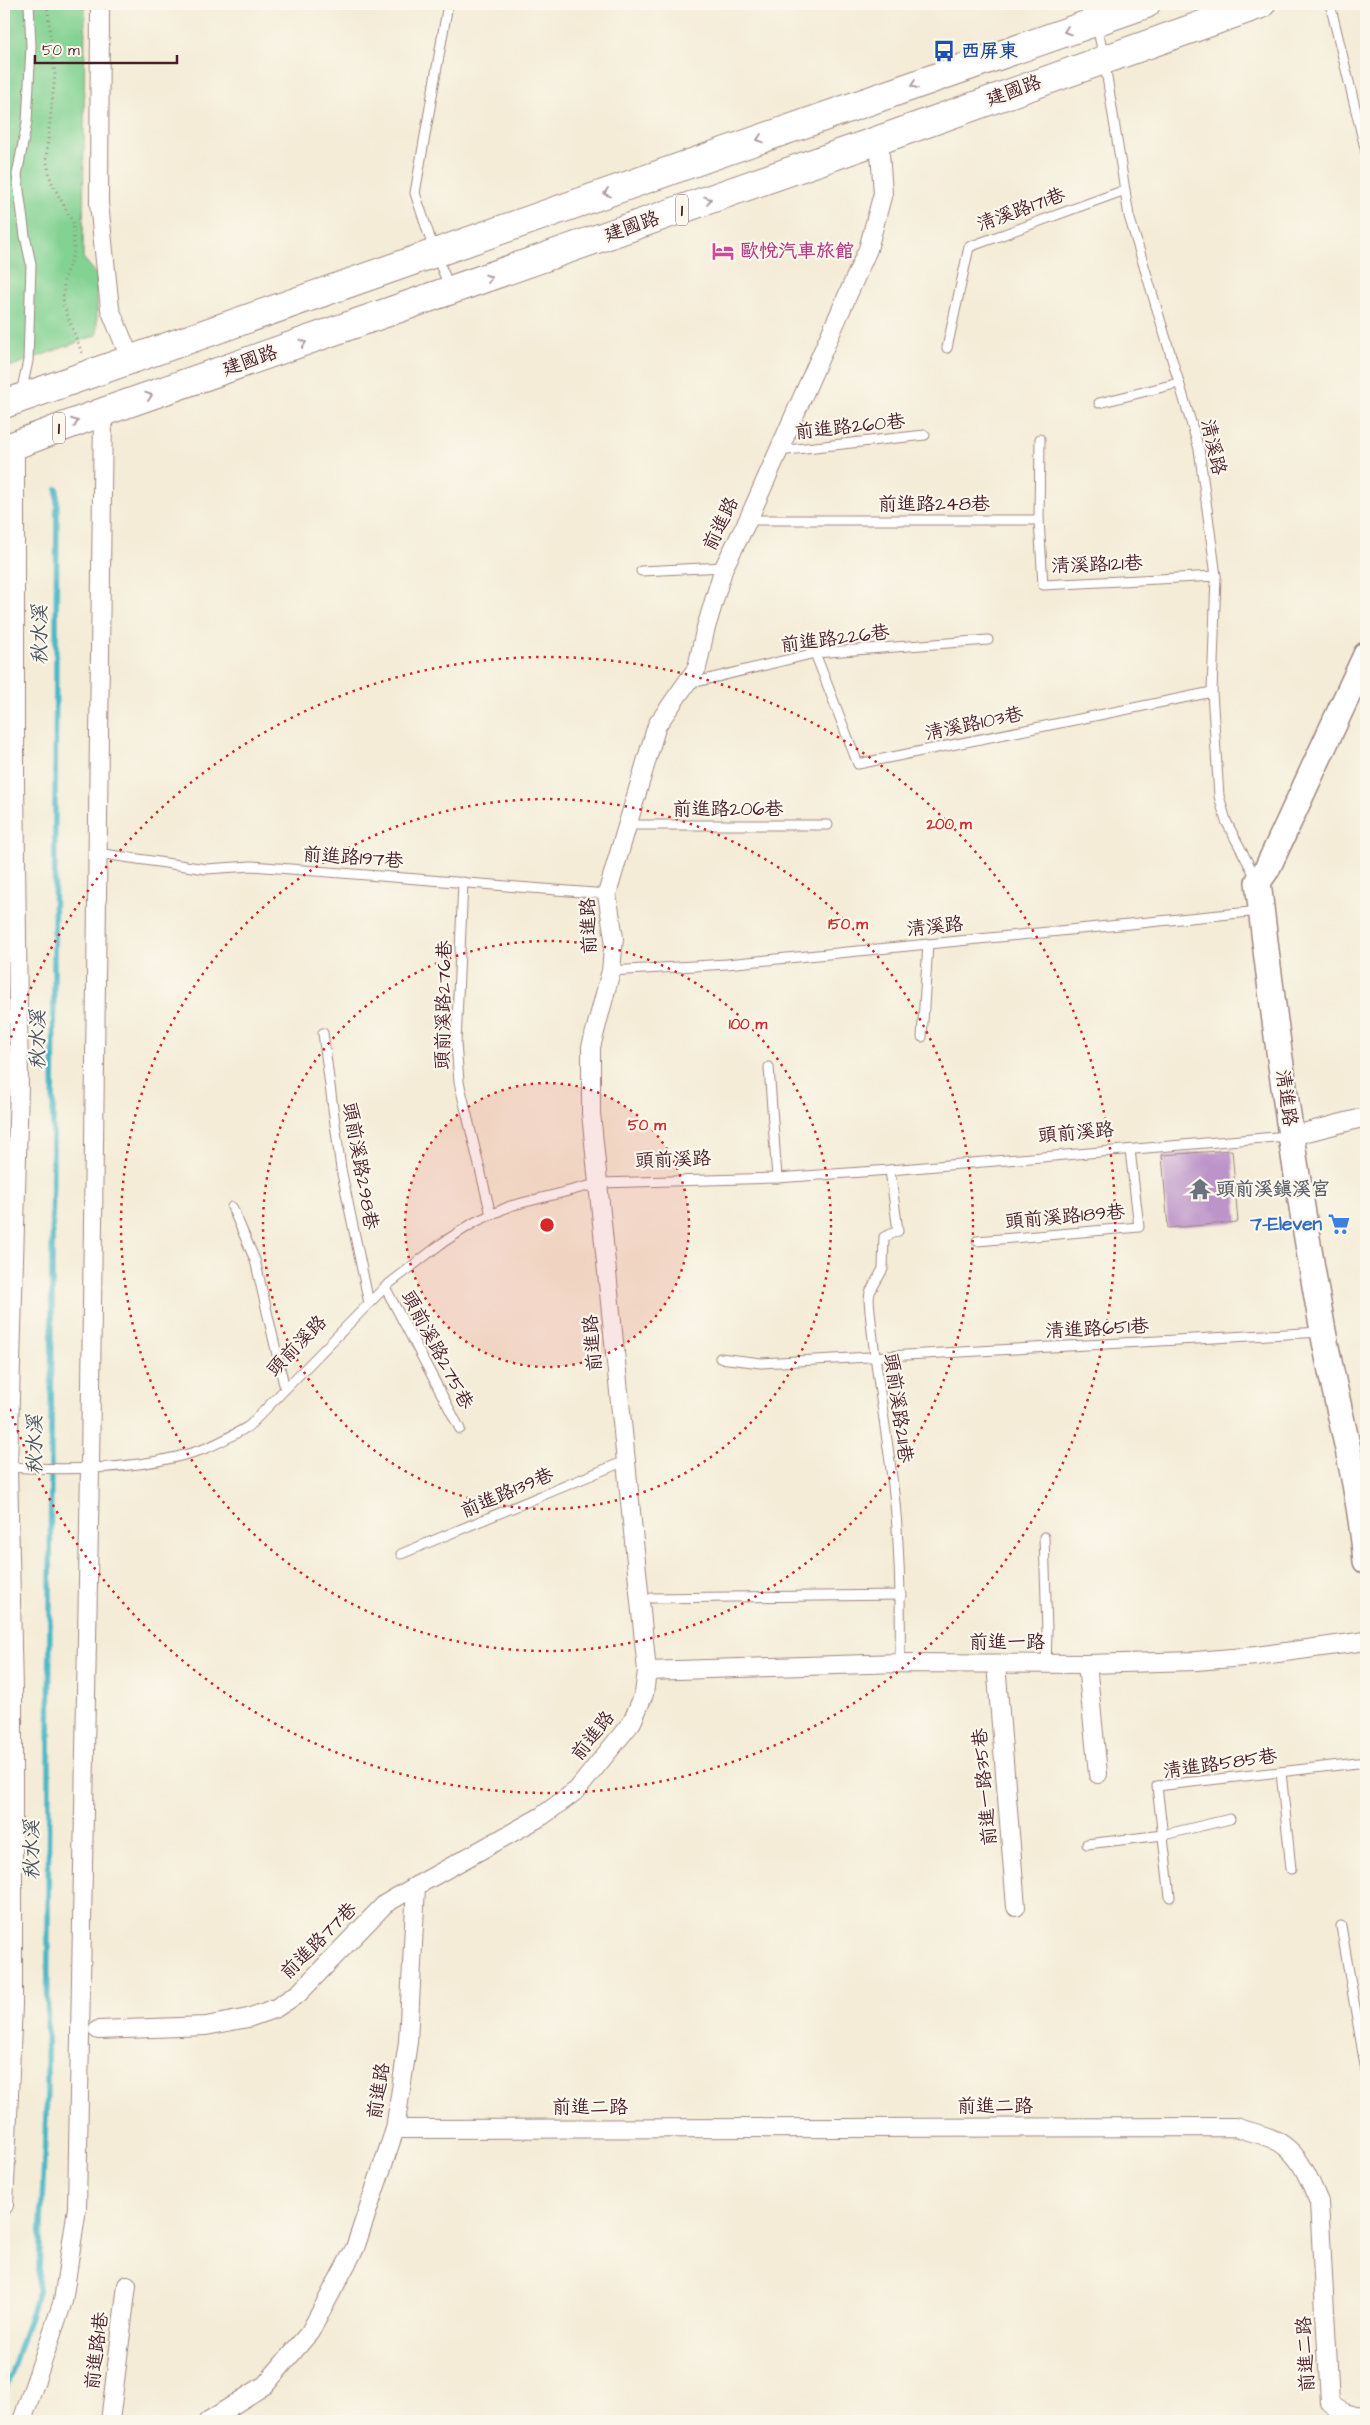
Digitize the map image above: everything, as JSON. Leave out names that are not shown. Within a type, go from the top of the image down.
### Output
[{"type":"main road","name":"建國路","points":[[12,401],[130,358],[435,253],[1094,13],[1146,4]]},
{"type":"main road","name":"建國路","points":[[9,447],[103,412],[451,291],[879,140],[1104,58],[1261,4]]},
{"type":"street","points":[[100,4],[99,203],[110,309],[130,358]]},
{"type":"street","name":"前進路","points":[[208,2421],[266,2385],[310,2332],[354,2248],[395,2128],[408,2042],[416,1886],[542,1816],[577,1790],[632,1722],[644,1694],[647,1671],[625,1461],[600,1183],[591,1112],[591,1047],[611,971],[614,938],[607,894],[629,825],[657,725],[688,684],[697,668],[705,631],[724,567],[748,520],[868,249],[882,193],[879,140]]},
{"type":"street","points":[[22,2421],[63,2301],[78,2208],[90,1468],[103,412]]},
{"type":"street","points":[[4,2205],[13,2005],[13,1690],[9,1468],[19,1087],[9,447]]},
{"type":"street","points":[[1258,882],[1267,869],[1366,654]]},
{"type":"street","name":"清進路","points":[[1258,882],[1291,1136],[1323,1332],[1354,1471],[1366,1546]]},
{"type":"street","name":"頭前溪路","points":[[1291,1136],[1366,1117]]},
{"type":"street","name":"前進一路","points":[[647,1671],[900,1663],[1087,1664],[1196,1661],[1256,1656],[1366,1641]]},
{"type":"street","name":"前進一路35巷","points":[[996,1664],[1016,1907]]},
{"type":"street","points":[[1087,1664],[1098,1774]]},
{"type":"street","name":"前進路77巷","points":[[98,2030],[206,2026],[248,2018],[276,2008],[299,1993],[385,1904],[416,1886]]},
{"type":"street","name":"前進二路","points":[[395,2128],[1236,2127],[1271,2139],[1287,2147],[1309,2180],[1319,2202],[1330,2402],[1340,2412],[1352,2416],[1366,2416]]},
{"type":"street","name":"前進路1巷","points":[[110,2421],[127,2285]]},
{"type":"lane","points":[[12,401],[28,361],[31,264],[25,236],[17,175],[28,112],[32,46],[28,4]]},
{"type":"lane","points":[[448,4],[415,193],[435,253],[451,291]]},
{"type":"lane","points":[[1330,4],[1366,152]]},
{"type":"lane","name":"清溪路","points":[[1094,13],[1104,58],[1129,216],[1199,449],[1216,576],[1212,692],[1220,796],[1226,822],[1258,882]]},
{"type":"lane","name":"清溪路171巷","points":[[947,348],[969,246],[1124,190]]},
{"type":"lane","points":[[1099,403],[1179,383]]},
{"type":"lane","name":"前進路260巷","points":[[778,451],[925,435]]},
{"type":"lane","points":[[1040,439],[1040,520]]},
{"type":"lane","name":"前進路248巷","points":[[748,520],[1040,520]]},
{"type":"lane","name":"清溪路121巷","points":[[1040,520],[1042,585],[1216,576]]},
{"type":"lane","points":[[641,571],[724,567]]},
{"type":"lane","name":"前進路226巷","points":[[688,684],[815,653],[988,640]]},
{"type":"lane","name":"清溪路103巷","points":[[815,653],[858,764],[1212,692]]},
{"type":"lane","name":"前進路206巷","points":[[629,825],[828,825]]},
{"type":"lane","name":"前進路197巷","points":[[98,853],[206,869],[252,866],[607,894]]},
{"type":"lane","name":"頭前溪路276巷","points":[[463,882],[456,1043],[459,1082],[491,1215]]},
{"type":"lane","name":"清溪路","points":[[611,971],[727,964],[1261,911]]},
{"type":"lane","points":[[922,1037],[928,944]]},
{"type":"lane","name":"頭前溪路298巷","points":[[323,1033],[341,1170],[369,1303]]},
{"type":"lane","points":[[770,1067],[777,1178]]},
{"type":"lane","name":"頭前溪路","points":[[9,1468],[70,1470],[164,1459],[204,1449],[249,1426],[385,1287],[442,1243],[510,1206],[600,1183],[777,1178],[1291,1136]]},
{"type":"lane","name":"頭前溪路189巷","points":[[977,1241],[1139,1227],[1130,1150]]},
{"type":"lane","name":"頭前溪路211巷","points":[[890,1170],[898,1231],[884,1237],[883,1269],[870,1292],[874,1358],[895,1501],[902,1595],[900,1663]]},
{"type":"lane","points":[[232,1207],[254,1260],[285,1389]]},
{"type":"lane","name":"頭前溪路275巷","points":[[385,1287],[460,1429]]},
{"type":"lane","name":"清進路651巷","points":[[720,1358],[761,1363],[1323,1332]]},
{"type":"lane","name":"前進路139巷","points":[[401,1554],[625,1461]]},
{"type":"lane","points":[[1044,1537],[1047,1631],[1046,1664]]},
{"type":"lane","points":[[652,1598],[902,1595]]},
{"type":"lane","name":"清進路585巷","points":[[1170,1897],[1157,1786],[1366,1762]]},
{"type":"lane","points":[[1281,1772],[1291,1870]]},
{"type":"lane","points":[[1087,1844],[1163,1835],[1230,1819]]},
{"type":"lane","points":[[1341,1926],[1366,2072]]},
{"type":"path","points":[[47,4],[55,75],[46,158],[51,181],[73,223],[74,252],[64,280],[62,304],[90,372]]},
{"type":"green space","points":[[4,4],[85,4],[83,258],[97,274],[97,335],[4,369]]},
{"type":"building","name":"頭前溪鎮溪宮","points":[[1232,1150],[1238,1222],[1168,1228],[1162,1155]]},
{"type":"waterway","name":"秋水溪","points":[[4,2394],[38,2292],[47,2093],[57,489]]},
{"type":"place","name":"西屏東","points":[[944,51]]},
{"type":"place","name":"歐悅汽車旅館","points":[[723,251]]},
{"type":"place","name":"頭前溪鎮溪宮","points":[[1200,1189]]},
{"type":"place","name":"7-Eleven","points":[[1339,1224]]}]
